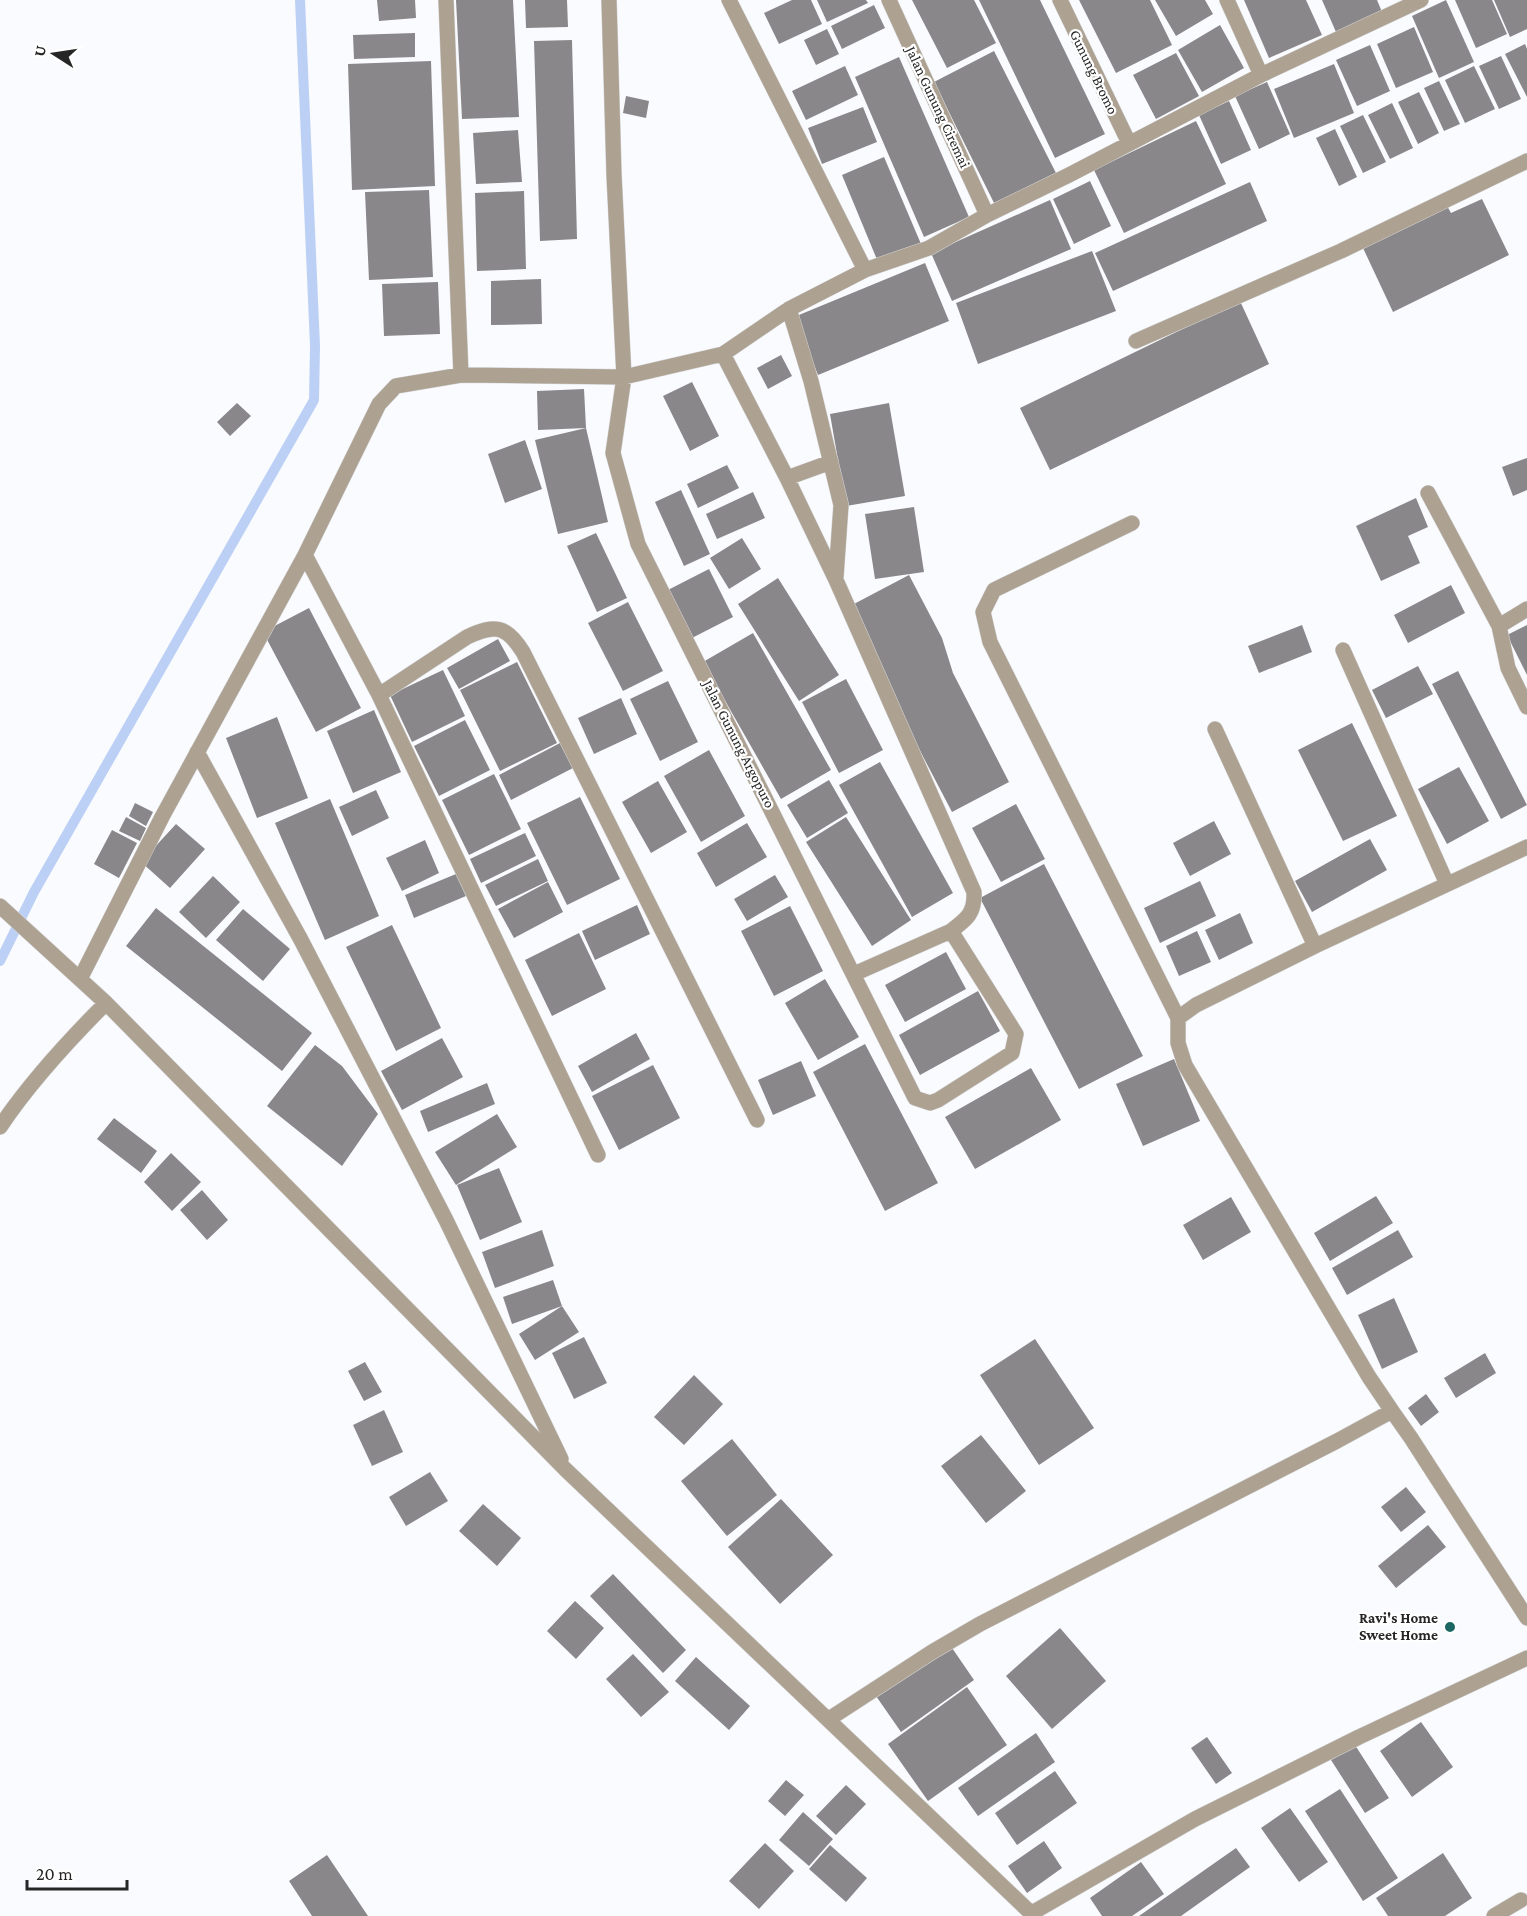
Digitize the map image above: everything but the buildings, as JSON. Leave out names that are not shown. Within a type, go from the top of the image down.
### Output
[{"type":"street","points":[[446,0],[461,375]]},
{"type":"street","name":"Jalan Gunung Argopuro","points":[[609,0],[624,378],[613,453],[638,544],[915,1098],[930,1103],[1012,1053],[1015,1047],[1016,1034],[951,931]]},
{"type":"street","points":[[729,0],[865,270]]},
{"type":"street","name":"Jalan Gunung Ciremai","points":[[889,0],[987,215]]},
{"type":"street","name":"Gunung Bromo","points":[[1060,0],[1129,143]]},
{"type":"street","points":[[1227,0],[1261,75]]},
{"type":"street","points":[[80,978],[197,752],[305,555],[379,404],[396,386],[461,375],[624,378],[723,354],[789,309],[865,270],[929,248],[987,215],[1261,75],[1410,2]]},
{"type":"street","points":[[1136,341],[1341,250],[1527,161]]},
{"type":"street","points":[[789,309],[811,381],[841,505],[836,580]]},
{"type":"street","points":[[723,354],[836,580],[974,892],[975,904],[969,915],[951,931],[854,974]]},
{"type":"street","points":[[787,478],[831,462]]},
{"type":"street","points":[[1428,493],[1499,626],[1508,668],[1527,707]]},
{"type":"street","points":[[1132,523],[994,590],[983,612],[990,642],[1178,1018],[1178,1043],[1185,1065],[1369,1377],[1527,1618]]},
{"type":"street","points":[[305,555],[379,695],[598,1155]]},
{"type":"street","points":[[1499,626],[1527,609]]},
{"type":"street","points":[[379,695],[467,637],[481,631],[493,628],[514,638],[757,1120]]},
{"type":"street","points":[[1343,650],[1447,884]]},
{"type":"street","points":[[1215,729],[1315,946]]},
{"type":"street","points":[[197,752],[300,938],[440,1210],[565,1468]]},
{"type":"street","points":[[1178,1018],[1196,1005],[1315,946],[1527,847]]},
{"type":"street","points":[[0,906],[106,1003],[565,1468],[1033,1915],[1195,1819],[1359,1737],[1527,1658]]},
{"type":"street","points":[[0,1127],[17,1101],[84,1024],[106,1003]]},
{"type":"street","points":[[829,1719],[932,1652],[980,1624],[1392,1411]]},
{"type":"street","points":[[1494,1916],[1521,1900]]},
{"type":"waterway","points":[[0,961],[34,892],[314,400],[315,346],[300,0]]},
{"type":"place","name":"Ravi's Home Sweet Home","points":[[1450,1627]]}]
